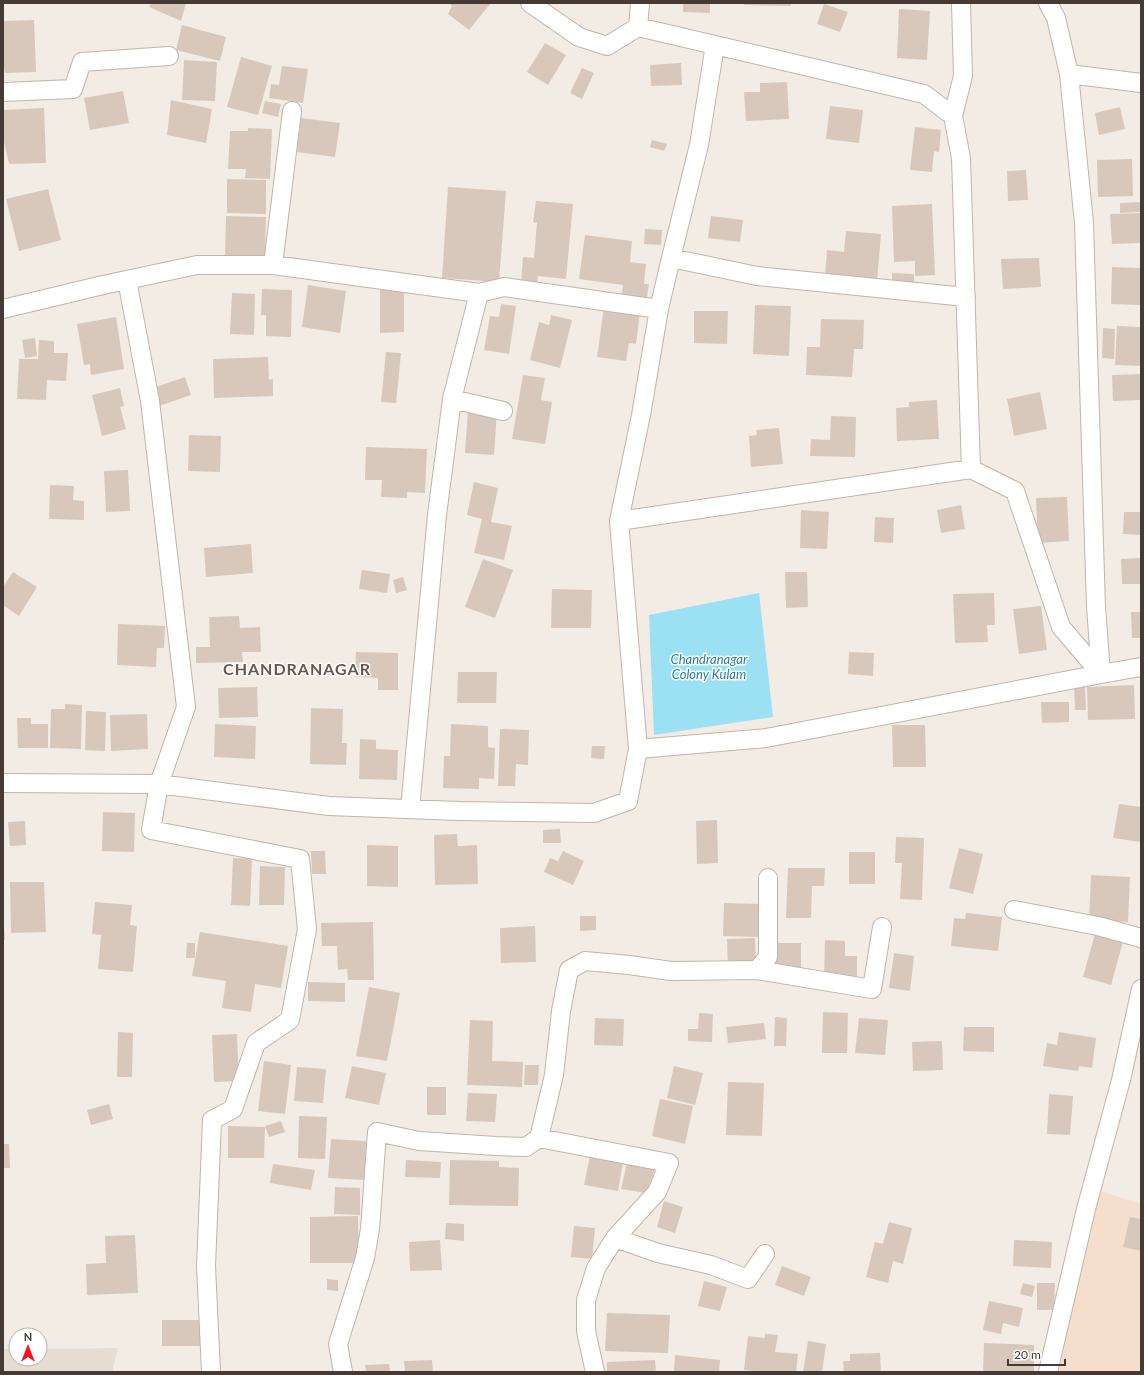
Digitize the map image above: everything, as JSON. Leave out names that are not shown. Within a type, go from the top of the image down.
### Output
[{"type":"street","points":[[530,3],[579,37],[607,46],[638,27],[924,94],[953,116]]},
{"type":"street","points":[[638,27],[640,3]]},
{"type":"street","points":[[961,3],[963,76],[953,116],[961,158],[971,469]]},
{"type":"street","points":[[1048,3],[1056,18],[1069,74],[1084,223],[1096,607],[1101,674]]},
{"type":"street","points":[[3,783],[159,784],[329,806],[410,809],[594,813],[628,801],[638,749],[619,521],[641,415],[659,309],[699,145],[715,45]]},
{"type":"street","points":[[3,92],[74,89],[82,62],[169,56]]},
{"type":"street","points":[[1069,74],[1141,83]]},
{"type":"street","points":[[273,265],[292,111]]},
{"type":"street","points":[[671,258],[757,276],[966,297]]},
{"type":"street","points":[[3,309],[127,280],[197,266],[273,265],[479,293],[504,287],[659,309]]},
{"type":"street","points":[[127,280],[150,401],[186,707],[159,784],[151,830],[300,859],[307,929],[290,1020],[256,1043],[232,1109],[212,1120],[206,1266],[211,1372]]},
{"type":"street","points":[[410,809],[437,515],[452,399],[479,293]]},
{"type":"street","points":[[452,399],[503,411]]},
{"type":"street","points":[[619,521],[971,469],[1015,491],[1061,627],[1101,674]]},
{"type":"street","points":[[638,749],[766,738],[1141,667]]},
{"type":"street","points":[[757,970],[768,958],[768,878]]},
{"type":"street","points":[[1014,910],[1098,926],[1141,938]]},
{"type":"street","points":[[343,1372],[338,1344],[365,1258],[370,1229],[377,1132],[419,1141],[496,1146],[526,1147],[539,1138],[554,1075],[561,1011],[568,970],[584,961],[628,965],[671,972],[757,970],[872,989],[882,927]]},
{"type":"street","points":[[1048,1372],[1086,1209],[1121,1080],[1141,989]]},
{"type":"street","points":[[539,1138],[669,1163],[658,1192],[615,1238],[596,1268],[586,1300],[586,1331],[595,1372]]},
{"type":"street","points":[[615,1238],[658,1253],[711,1264],[748,1279],[765,1254]]},
{"type":"shaded area","points":[[1098,1190],[1141,1204],[1141,1372],[1059,1372]]},
{"type":"shaded area","points":[[118,1348],[112,1372],[3,1372],[3,1349],[8,1349],[8,1367],[48,1367],[48,1349]]},
{"type":"water","name":"Chandranagar Colony Kulam","points":[[759,593],[773,717],[654,735],[649,615]]},
{"type":"building","points":[[151,3],[186,3],[181,21],[149,7]]},
{"type":"building","points":[[449,3],[491,3],[469,30],[448,14],[452,6]]},
{"type":"building","points":[[683,3],[710,3],[710,13],[683,12]]},
{"type":"building","points":[[744,3],[791,3],[791,6],[744,5]]},
{"type":"building","points":[[824,4],[848,12],[840,32],[817,24]]},
{"type":"building","points":[[899,9],[930,11],[927,60],[897,58]]},
{"type":"building","points":[[34,20],[36,72],[5,73],[3,67],[3,21]]},
{"type":"building","points":[[182,25],[226,37],[220,61],[176,50]]},
{"type":"building","points":[[545,43],[566,55],[548,85],[527,72]]},
{"type":"building","points":[[241,57],[272,66],[258,115],[227,107]]},
{"type":"building","points":[[184,60],[217,62],[215,101],[182,100]]},
{"type":"building","points":[[681,63],[682,85],[651,86],[650,65]]},
{"type":"building","points":[[282,66],[308,69],[303,103],[269,98],[271,84],[279,85]]},
{"type":"building","points":[[582,68],[594,73],[582,99],[570,93]]},
{"type":"building","points":[[787,82],[789,119],[746,121],[744,92],[760,92],[760,83]]},
{"type":"building","points":[[123,91],[129,123],[90,130],[84,98]]},
{"type":"building","points":[[171,100],[212,109],[206,143],[167,135]]},
{"type":"building","points":[[265,101],[281,104],[278,117],[262,113]]},
{"type":"building","points":[[830,106],[863,110],[859,143],[826,139]]},
{"type":"building","points":[[1120,107],[1125,129],[1099,135],[1095,113]]},
{"type":"building","points":[[44,108],[46,163],[9,164],[3,142],[3,110]]},
{"type":"building","points":[[301,118],[340,123],[335,157],[297,152]]},
{"type":"building","points":[[915,127],[941,130],[939,152],[934,151],[932,172],[910,170]]},
{"type":"building","points":[[248,128],[272,129],[270,179],[245,178],[246,169],[228,169],[230,131],[248,131]]},
{"type":"building","points":[[652,140],[667,144],[664,151],[650,147]]},
{"type":"building","points":[[1132,159],[1133,196],[1098,197],[1097,160]]},
{"type":"building","points":[[1026,170],[1028,200],[1008,201],[1007,171]]},
{"type":"building","points":[[227,179],[266,180],[266,214],[227,213]]},
{"type":"building","points":[[448,187],[506,191],[499,282],[442,278]]},
{"type":"building","points":[[48,189],[61,240],[19,251],[6,199]]},
{"type":"building","points":[[536,201],[573,204],[566,279],[538,276],[537,285],[521,284],[523,257],[534,258],[537,223],[533,222]]},
{"type":"building","points":[[1141,202],[1141,212],[1120,213],[1120,203]]},
{"type":"building","points":[[932,204],[935,275],[915,276],[915,261],[894,262],[892,206]]},
{"type":"building","points":[[1141,213],[1141,243],[1112,244],[1110,214]]},
{"type":"building","points":[[226,216],[266,217],[265,257],[225,256]]},
{"type":"building","points":[[711,216],[743,220],[740,242],[708,238]]},
{"type":"building","points":[[645,229],[662,230],[661,245],[644,244]]},
{"type":"building","points":[[846,231],[881,234],[877,281],[825,276],[827,250],[844,252]]},
{"type":"building","points":[[585,235],[632,241],[630,262],[646,264],[644,284],[649,284],[646,303],[621,300],[623,285],[579,279]]},
{"type":"building","points":[[1039,258],[1041,287],[1003,289],[1001,259]]},
{"type":"building","points":[[1112,267],[1141,268],[1141,305],[1111,304]]},
{"type":"building","points":[[892,273],[914,274],[914,287],[892,286]]},
{"type":"building","points":[[308,285],[346,291],[340,333],[302,327]]},
{"type":"building","points":[[262,289],[292,290],[291,337],[266,336],[266,315],[261,315]]},
{"type":"building","points":[[380,290],[404,290],[404,332],[380,333]]},
{"type":"building","points":[[232,293],[255,294],[254,335],[230,334]]},
{"type":"building","points":[[501,304],[516,306],[509,354],[484,350],[490,316],[499,317]]},
{"type":"building","points":[[755,305],[791,306],[789,356],[753,354]]},
{"type":"building","points":[[604,307],[640,312],[636,344],[629,343],[626,361],[597,357]]},
{"type":"building","points":[[694,311],[728,311],[727,344],[694,343]]},
{"type":"building","points":[[551,315],[572,320],[560,368],[530,360],[539,322],[549,325]]},
{"type":"building","points":[[116,317],[124,369],[91,375],[90,364],[84,365],[77,324]]},
{"type":"building","points":[[821,319],[864,320],[863,349],[854,349],[852,377],[806,375],[807,347],[820,347]]},
{"type":"building","points":[[1117,326],[1141,327],[1141,366],[1115,365]]},
{"type":"building","points":[[1103,328],[1115,329],[1114,359],[1102,358]]},
{"type":"building","points":[[35,338],[37,356],[25,358],[22,340]]},
{"type":"building","points":[[39,340],[54,341],[54,353],[68,353],[66,381],[47,380],[46,400],[17,399],[19,359],[38,359]]},
{"type":"building","points":[[386,352],[401,353],[396,403],[381,402]]},
{"type":"building","points":[[268,357],[269,380],[273,379],[273,396],[214,398],[213,359]]},
{"type":"building","points":[[1141,374],[1141,400],[1113,401],[1112,375]]},
{"type":"building","points":[[523,375],[545,378],[541,400],[552,402],[545,444],[512,439]]},
{"type":"building","points":[[185,377],[191,395],[159,406],[153,388]]},
{"type":"building","points":[[120,388],[124,406],[120,407],[126,429],[102,436],[92,395]]},
{"type":"building","points":[[1040,392],[1047,429],[1014,436],[1007,399]]},
{"type":"building","points":[[937,400],[939,439],[897,441],[896,408],[909,407],[909,402]]},
{"type":"building","points":[[468,410],[497,412],[494,455],[465,453]]},
{"type":"building","points":[[831,416],[856,417],[855,457],[810,456],[811,439],[830,440]]},
{"type":"building","points":[[779,428],[783,464],[751,467],[749,436],[757,435],[756,430]]},
{"type":"building","points":[[189,435],[221,436],[220,472],[188,471]]},
{"type":"building","points":[[366,447],[427,449],[425,493],[407,492],[407,498],[381,497],[382,480],[365,480]]},
{"type":"building","points":[[128,470],[130,511],[106,512],[104,471]]},
{"type":"building","points":[[474,482],[498,488],[491,522],[512,526],[504,560],[474,553],[482,519],[467,515]]},
{"type":"building","points":[[50,485],[74,486],[73,500],[84,501],[84,520],[49,519]]},
{"type":"building","points":[[1067,497],[1069,541],[1038,543],[1036,498]]},
{"type":"building","points":[[961,505],[965,529],[941,533],[937,510]]},
{"type":"building","points":[[801,510],[829,512],[827,549],[800,548]]},
{"type":"building","points":[[1124,512],[1141,512],[1141,535],[1123,534]]},
{"type":"building","points":[[875,517],[894,518],[893,543],[874,542]]},
{"type":"building","points":[[251,544],[253,573],[206,577],[204,548]]},
{"type":"building","points":[[1141,558],[1141,584],[1122,584],[1121,559]]},
{"type":"building","points":[[483,559],[513,570],[495,618],[465,607]]},
{"type":"building","points":[[362,570],[390,574],[387,593],[359,589]]},
{"type":"building","points":[[13,572],[37,587],[19,616],[3,605],[3,587]]},
{"type":"building","points":[[785,572],[807,572],[808,607],[786,608]]},
{"type":"building","points":[[403,577],[407,590],[396,593],[393,580]]},
{"type":"building","points":[[552,589],[592,590],[591,628],[551,628]]},
{"type":"building","points":[[994,593],[995,625],[987,625],[988,642],[955,643],[953,594]]},
{"type":"building","points":[[1041,606],[1047,650],[1019,654],[1013,609]]},
{"type":"building","points":[[1131,612],[1141,612],[1141,638],[1132,638]]},
{"type":"building","points":[[239,616],[240,628],[260,627],[261,652],[242,652],[243,662],[196,663],[196,647],[210,647],[209,617]]},
{"type":"building","points":[[118,624],[165,626],[164,648],[157,648],[156,667],[117,665]]},
{"type":"building","points":[[356,652],[398,653],[398,690],[378,690],[378,678],[355,677]]},
{"type":"building","points":[[849,652],[874,653],[873,676],[848,674]]},
{"type":"building","points":[[458,672],[497,672],[496,703],[457,703]]},
{"type":"building","points":[[1134,685],[1135,719],[1088,720],[1087,687]]},
{"type":"building","points":[[1074,686],[1085,686],[1086,710],[1075,710]]},
{"type":"building","points":[[257,687],[258,717],[219,718],[218,688]]},
{"type":"building","points":[[1041,702],[1069,702],[1069,722],[1042,723]]},
{"type":"building","points":[[65,704],[82,705],[81,749],[50,748],[51,709],[65,709]]},
{"type":"building","points":[[311,708],[343,709],[342,743],[347,743],[346,765],[310,764]]},
{"type":"building","points":[[86,711],[106,712],[105,751],[85,750]]},
{"type":"building","points":[[147,714],[148,749],[111,751],[110,715]]},
{"type":"building","points":[[17,718],[31,718],[31,724],[48,724],[48,748],[18,748]]},
{"type":"building","points":[[215,724],[256,726],[255,759],[214,757]]},
{"type":"building","points":[[451,724],[488,726],[488,747],[495,748],[494,779],[479,778],[479,789],[443,788],[444,756],[450,756]]},
{"type":"building","points":[[892,725],[925,725],[926,767],[893,767]]},
{"type":"building","points":[[500,729],[529,730],[528,765],[516,764],[515,786],[498,786]]},
{"type":"building","points":[[360,739],[376,740],[376,749],[398,750],[397,780],[359,779]]},
{"type":"building","points":[[592,746],[605,746],[604,759],[591,758]]},
{"type":"building","points":[[1119,804],[1141,807],[1141,842],[1113,838]]},
{"type":"building","points":[[103,812],[135,813],[134,852],[102,851]]},
{"type":"building","points":[[717,820],[718,863],[697,864],[696,821]]},
{"type":"building","points":[[25,821],[26,845],[10,846],[8,822]]},
{"type":"building","points":[[560,829],[561,843],[543,843],[543,830]]},
{"type":"building","points":[[457,834],[458,846],[477,845],[478,884],[435,885],[434,835]]},
{"type":"building","points":[[896,837],[924,838],[922,900],[900,899],[902,863],[895,863]]},
{"type":"building","points":[[367,845],[398,846],[398,887],[367,886]]},
{"type":"building","points":[[959,848],[983,854],[973,894],[949,888]]},
{"type":"building","points":[[311,851],[325,851],[326,874],[312,874]]},
{"type":"building","points":[[563,851],[584,861],[573,885],[544,872],[550,858],[558,861]]},
{"type":"building","points":[[849,852],[875,852],[875,884],[849,884]]},
{"type":"building","points":[[233,858],[252,859],[250,906],[231,905]]},
{"type":"building","points":[[260,866],[285,867],[284,905],[259,905]]},
{"type":"building","points":[[788,868],[825,868],[824,886],[812,886],[811,918],[786,918]]},
{"type":"building","points":[[1091,875],[1130,877],[1128,922],[1089,920]]},
{"type":"building","points":[[10,882],[44,882],[46,932],[11,933]]},
{"type":"building","points":[[95,902],[132,905],[130,925],[137,926],[133,972],[98,969],[101,935],[92,934]]},
{"type":"building","points":[[724,903],[760,904],[758,937],[723,936]]},
{"type":"building","points":[[966,913],[1002,917],[998,951],[951,946],[954,918],[965,919]]},
{"type":"building","points":[[580,916],[596,916],[596,930],[580,931]]},
{"type":"building","points":[[373,922],[374,980],[348,980],[347,969],[338,970],[337,946],[322,946],[321,923]]},
{"type":"building","points":[[4,926],[5,940],[3,940]]},
{"type":"building","points":[[535,926],[536,962],[501,963],[500,928]]},
{"type":"building","points":[[1096,930],[1124,938],[1111,985],[1083,977]]},
{"type":"building","points":[[200,932],[288,946],[281,988],[255,984],[251,1012],[222,1008],[226,981],[192,976]]},
{"type":"building","points":[[755,938],[756,970],[728,971],[727,939]]},
{"type":"building","points":[[825,940],[845,941],[845,956],[857,956],[857,979],[824,978]]},
{"type":"building","points":[[187,943],[195,943],[195,958],[186,958]]},
{"type":"building","points":[[776,943],[801,943],[801,972],[776,972]]},
{"type":"building","points":[[894,953],[914,956],[910,991],[889,988]]},
{"type":"building","points":[[308,982],[345,983],[345,1002],[308,1001]]},
{"type":"building","points":[[369,987],[400,993],[387,1061],[356,1056]]},
{"type":"building","points":[[823,1012],[848,1013],[847,1053],[822,1053]]},
{"type":"building","points":[[699,1013],[713,1014],[712,1042],[688,1041],[688,1029],[698,1029]]},
{"type":"building","points":[[775,1017],[787,1018],[786,1046],[774,1046]]},
{"type":"building","points":[[595,1018],[624,1019],[623,1046],[594,1045]]},
{"type":"building","points":[[859,1018],[888,1020],[885,1055],[855,1053]]},
{"type":"building","points":[[470,1020],[493,1021],[492,1061],[523,1062],[522,1087],[467,1085]]},
{"type":"building","points":[[764,1023],[766,1039],[728,1043],[726,1027]]},
{"type":"building","points":[[964,1027],[994,1027],[994,1052],[963,1051]]},
{"type":"building","points":[[118,1032],[133,1033],[132,1077],[117,1077]]},
{"type":"building","points":[[1059,1032],[1096,1038],[1092,1068],[1079,1066],[1078,1071],[1043,1066],[1047,1043],[1057,1045]]},
{"type":"building","points":[[237,1034],[239,1081],[214,1082],[212,1035]]},
{"type":"building","points":[[942,1041],[943,1070],[913,1071],[912,1042]]},
{"type":"building","points":[[264,1061],[291,1065],[285,1114],[258,1111]]},
{"type":"building","points":[[525,1065],[539,1065],[538,1085],[524,1085]]},
{"type":"building","points":[[352,1066],[386,1073],[379,1105],[345,1098]]},
{"type":"building","points":[[674,1066],[703,1073],[695,1105],[667,1098]]},
{"type":"building","points":[[297,1067],[326,1069],[323,1103],[294,1101]]},
{"type":"building","points":[[728,1082],[764,1083],[762,1136],[726,1135]]},
{"type":"building","points":[[427,1087],[446,1087],[446,1115],[427,1115]]},
{"type":"building","points":[[468,1093],[497,1094],[495,1122],[466,1121]]},
{"type":"building","points":[[1049,1094],[1073,1096],[1070,1135],[1047,1134]]},
{"type":"building","points":[[660,1099],[693,1106],[685,1144],[652,1136]]},
{"type":"building","points":[[109,1104],[113,1119],[91,1125],[87,1110]]},
{"type":"building","points":[[299,1116],[327,1117],[325,1159],[298,1158]]},
{"type":"building","points":[[281,1121],[285,1132],[269,1137],[265,1126]]},
{"type":"building","points":[[228,1126],[265,1127],[264,1158],[228,1158]]},
{"type":"building","points":[[331,1139],[366,1141],[365,1180],[328,1178]]},
{"type":"building","points":[[3,1144],[9,1144],[10,1168],[3,1168]]},
{"type":"building","points":[[590,1156],[623,1162],[618,1191],[584,1185]]},
{"type":"building","points":[[628,1159],[656,1167],[646,1193],[621,1189]]},
{"type":"building","points":[[406,1160],[441,1162],[440,1178],[405,1177]]},
{"type":"building","points":[[450,1160],[499,1161],[499,1167],[519,1168],[518,1206],[449,1205]]},
{"type":"building","points":[[273,1164],[315,1170],[311,1190],[270,1183]]},
{"type":"building","points":[[335,1187],[360,1188],[360,1215],[334,1214]]},
{"type":"building","points":[[664,1201],[683,1207],[675,1233],[657,1227]]},
{"type":"building","points":[[358,1216],[359,1263],[310,1263],[310,1217]]},
{"type":"building","points":[[1130,1217],[1141,1219],[1141,1251],[1123,1247]]},
{"type":"building","points":[[889,1222],[912,1228],[903,1264],[893,1261],[888,1283],[866,1277],[875,1242],[883,1244]]},
{"type":"building","points":[[446,1223],[464,1224],[464,1241],[445,1239]]},
{"type":"building","points":[[574,1226],[595,1228],[592,1259],[571,1257]]},
{"type":"building","points":[[135,1235],[138,1293],[87,1295],[86,1264],[106,1263],[105,1236]]},
{"type":"building","points":[[440,1240],[442,1270],[410,1271],[409,1242]]},
{"type":"building","points":[[1014,1240],[1052,1242],[1051,1268],[1013,1266]]},
{"type":"building","points":[[782,1266],[811,1277],[804,1296],[775,1285]]},
{"type":"building","points":[[327,1279],[338,1280],[338,1291],[327,1290]]},
{"type":"building","points":[[704,1281],[727,1287],[720,1311],[698,1306]]},
{"type":"building","points":[[1023,1283],[1035,1286],[1032,1297],[1020,1294]]},
{"type":"building","points":[[1037,1283],[1055,1283],[1054,1310],[1037,1310]]},
{"type":"building","points":[[989,1301],[1023,1308],[1019,1327],[1003,1323],[1001,1334],[983,1330]]},
{"type":"building","points":[[607,1313],[670,1315],[668,1353],[605,1351]]},
{"type":"building","points":[[162,1320],[201,1320],[201,1346],[162,1346]]},
{"type":"building","points":[[765,1334],[778,1335],[775,1352],[798,1354],[796,1372],[763,1372],[744,1370],[748,1336],[765,1338]]},
{"type":"building","points":[[808,1341],[826,1344],[822,1372],[803,1372]]},
{"type":"building","points":[[984,1343],[1034,1345],[1034,1372],[983,1372]]},
{"type":"building","points":[[880,1353],[881,1372],[844,1372],[843,1361],[850,1361],[850,1354]]},
{"type":"building","points":[[675,1355],[720,1360],[719,1372],[674,1372]]},
{"type":"building","points":[[432,1360],[433,1372],[405,1372],[404,1361]]},
{"type":"building","points":[[655,1360],[656,1372],[607,1372],[607,1362]]},
{"type":"building","points":[[389,1364],[390,1372],[366,1372],[365,1365]]},
{"type":"district","name":"CHANDRANAGAR","points":[[297,668]]}]
